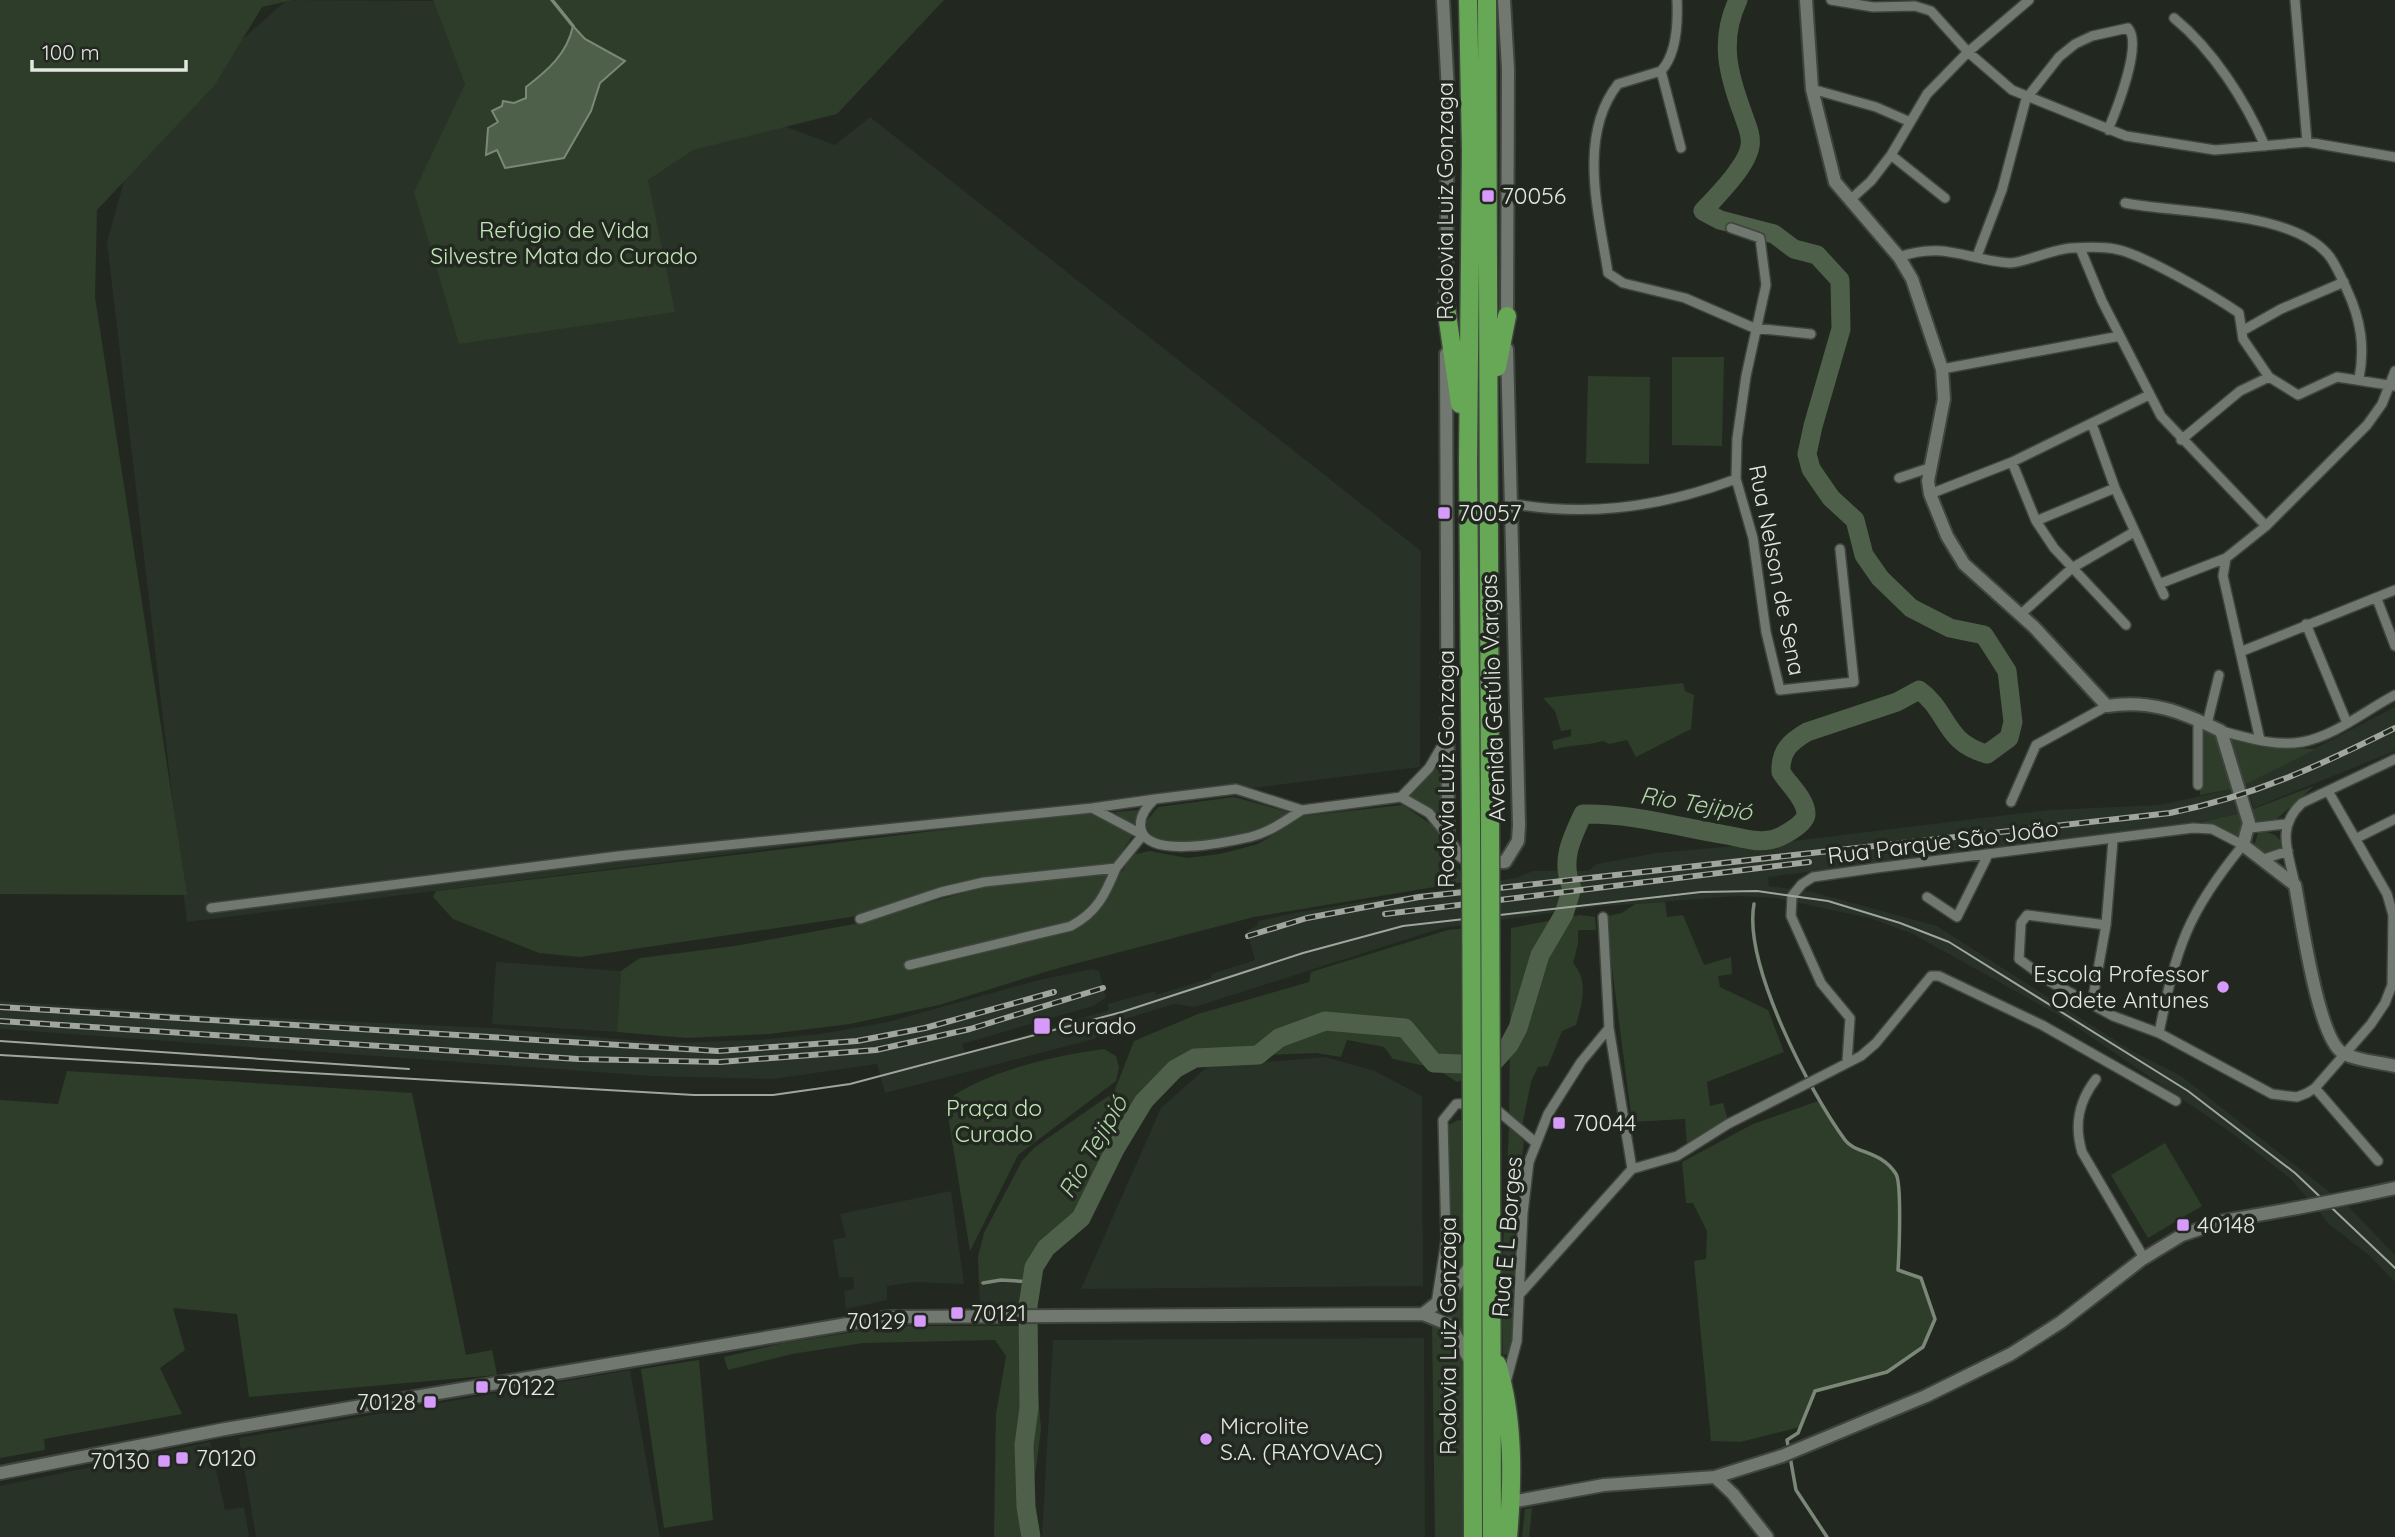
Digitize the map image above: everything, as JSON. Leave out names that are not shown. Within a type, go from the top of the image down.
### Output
[{"type":"highway","name":"Rodovia Luiz Gonzaga","points":[[1468,0],[1471,151],[1468,462],[1471,821],[1481,1143],[1491,1344],[1492,1537]]},
{"type":"highway","name":"Rodovia Luiz Gonzaga","points":[[1473,1537],[1471,1265],[1481,1143],[1490,820],[1486,0]]},
{"type":"highway","points":[[1446,307],[1468,462]]},
{"type":"highway","points":[[1490,405],[1507,316]]},
{"type":"highway","points":[[1491,1344],[1504,1387],[1511,1502],[1508,1537]]},
{"type":"street","name":"Avenida Getúlio Vargas","points":[[1443,0],[1448,92],[1448,835],[1452,851],[1459,857],[1475,861],[1505,862],[1518,841],[1508,503],[1508,69],[1504,0]]},
{"type":"street","points":[[1677,0],[1671,53],[1661,71],[1681,148]]},
{"type":"street","points":[[1806,0],[1812,89],[1835,182],[1899,257],[1916,290],[1942,369],[1944,399],[1929,468],[1930,494],[1947,536],[1964,564],[2021,614],[2107,706]]},
{"type":"street","points":[[1831,0],[1924,9],[1936,15],[1968,52],[1999,81],[2026,99],[2108,130],[2144,140],[2215,150],[2307,142],[2395,157]]},
{"type":"street","points":[[1850,200],[1871,181],[1891,155],[1927,94],[1968,52],[2029,0]]},
{"type":"street","points":[[2295,0],[2307,142]]},
{"type":"street","points":[[2174,18],[2208,54],[2245,108],[2265,146]]},
{"type":"street","points":[[1978,256],[2002,190],[2026,99],[2059,57],[2075,44],[2124,27],[2131,30],[2129,63],[2124,86],[2108,130]]},
{"type":"street","points":[[1661,71],[1618,84],[1606,105],[1596,138],[1593,168],[1608,273],[1623,283],[1685,298],[1755,328],[1811,334]]},
{"type":"street","points":[[1812,89],[1876,107],[1909,121]]},
{"type":"street","points":[[1891,155],[1945,198]]},
{"type":"street","points":[[2125,203],[2271,222],[2311,241],[2328,255],[2344,282],[2360,328],[2364,352],[2359,379]]},
{"type":"street","name":"Rua Nelson de Sena","points":[[1731,228],[1760,239],[1766,285],[1755,328],[1737,439],[1736,479],[1753,538],[1766,632],[1780,690],[1854,682],[1840,549]]},
{"type":"street","points":[[2080,248],[2120,336],[2161,416],[2181,440],[2266,526]]},
{"type":"street","points":[[1899,257],[1914,251],[1941,250],[2016,262],[2050,250],[2121,250],[2188,283],[2239,313],[2243,339],[2269,377],[2298,395],[2330,378],[2359,379],[2393,385]]},
{"type":"street","points":[[2242,331],[2281,309],[2344,282]]},
{"type":"street","points":[[1942,369],[2037,354],[2120,336]]},
{"type":"street","points":[[2159,584],[2226,558],[2266,526],[2367,425],[2393,385],[2395,371]]},
{"type":"street","points":[[2181,440],[2240,391],[2269,377]]},
{"type":"street","points":[[1930,494],[2012,462],[2149,395]]},
{"type":"street","points":[[2092,424],[2134,533],[2164,594]]},
{"type":"street","points":[[2012,462],[2036,521],[2072,568],[2126,625]]},
{"type":"street","points":[[1899,478],[1929,468]]},
{"type":"street","points":[[1508,503],[1582,510],[1644,506],[1677,500],[1736,479]]},
{"type":"street","points":[[2036,521],[2115,488]]},
{"type":"street","points":[[2021,614],[2072,568],[2134,533]]},
{"type":"street","points":[[2226,558],[2224,576],[2260,740]]},
{"type":"street","points":[[2241,652],[2395,590]]},
{"type":"street","points":[[2377,598],[2395,646]]},
{"type":"street","points":[[2306,624],[2347,723]]},
{"type":"street","points":[[2198,785],[2202,721],[2219,675]]},
{"type":"street","points":[[2011,802],[2036,745],[2107,706],[2146,703],[2202,721],[2221,731],[2260,740],[2301,742],[2347,723],[2395,695]]},
{"type":"street","points":[[2159,1033],[2173,966],[2189,920],[2204,894],[2243,845],[2250,828],[2221,731]]},
{"type":"street","points":[[1401,797],[1429,768],[1447,737]]},
{"type":"street","points":[[2395,760],[2301,803],[2289,814],[2285,824],[2319,1005],[2332,1043],[2342,1053],[2395,1066]]},
{"type":"street","points":[[211,908],[618,856],[1092,808],[1236,789],[1302,810],[1401,797],[1429,813],[1448,835]]},
{"type":"street","points":[[2106,925],[2033,915],[2024,917],[2021,922],[2018,955],[2022,963],[2124,1022],[2159,1033],[2272,1094],[2297,1097],[2315,1088],[2342,1053],[2371,1024],[2393,985],[2394,915],[2387,894],[2328,791]]},
{"type":"street","points":[[909,965],[1071,926],[1088,917],[1101,903],[1116,868],[1143,835],[1142,817],[1154,799]]},
{"type":"street","points":[[1092,808],[1149,840],[1173,847],[1252,837],[1276,828],[1302,810]]},
{"type":"street","points":[[2357,838],[2395,819]]},
{"type":"street","points":[[2250,828],[2285,824]]},
{"type":"street","name":"Rua Parque São João","points":[[1847,1062],[1850,1018],[1830,996],[1814,968],[1791,916],[1792,896],[1802,884],[1813,877],[2203,827],[2243,845]]},
{"type":"street","points":[[2092,1003],[2106,925],[2113,840]]},
{"type":"street","points":[[2243,845],[2295,885]]},
{"type":"street","points":[[2261,860],[2288,851]]},
{"type":"street","points":[[1927,897],[1957,917],[1988,855]]},
{"type":"street","points":[[860,919],[941,892],[984,882],[1116,868]]},
{"type":"street","points":[[1603,917],[1609,1028],[1632,1169]]},
{"type":"street","points":[[1519,1295],[1632,1169],[1677,1156],[1728,1124],[1847,1062],[1876,1043],[1931,976],[1939,976],[2042,1025],[2176,1101]]},
{"type":"street","name":"Rua E L Borges","points":[[1504,1387],[1517,1341],[1523,1213],[1529,1162],[1535,1142],[1565,1086],[1609,1028]]},
{"type":"street","points":[[2096,1079],[2081,1102],[2077,1136],[2082,1152],[2144,1258]]},
{"type":"street","points":[[2315,1088],[2378,1161]]},
{"type":"street","points":[[1436,1305],[1446,1240],[1445,1115],[1456,1104],[1490,1104],[1535,1142]]},
{"type":"street","points":[[1511,1502],[1604,1485],[1715,1477],[1782,1456],[1926,1396],[2011,1354],[2061,1322],[2144,1258],[2182,1235],[2205,1227],[2395,1188]]},
{"type":"street","points":[[1423,1314],[1460,1281],[1471,1265]]},
{"type":"street","points":[[0,1474],[225,1429],[861,1321],[898,1317],[1340,1317],[1423,1314],[1450,1325],[1472,1365]]},
{"type":"street","points":[[1715,1477],[1733,1494],[1767,1537]]},
{"type":"shaded area","points":[[287,0],[447,1],[835,145],[870,117],[1421,551],[1420,767],[187,922],[107,242],[138,131]]},
{"type":"shaded area","points":[[573,26],[585,39],[625,61],[600,83],[591,111],[564,158],[505,168],[497,150],[486,155],[488,128],[498,122],[492,111],[502,106],[503,101],[514,103],[526,98],[526,87],[549,68],[561,53]]},
{"type":"shaded area","points":[[2395,707],[2395,751],[2254,808],[2246,784]]},
{"type":"shaded area","points":[[2232,789],[2237,814],[2204,821],[1768,877],[1769,886],[1812,892],[1937,926],[2132,1051],[2181,1076],[2349,1207],[2395,1255],[2395,1282],[2370,1256],[2330,1225],[2291,1179],[2229,1131],[2062,1017],[1913,934],[1869,918],[1776,898],[1737,896],[1594,907],[1442,928],[1195,1007],[1174,1004],[1122,1020],[1094,1039],[885,1093],[877,1064],[773,1079],[652,1076],[0,1029],[0,1001],[208,1015],[492,1028],[665,1043],[756,1040],[820,1034],[888,1022],[1039,980],[1092,969],[1099,971],[1106,998],[1093,1006],[962,1044],[965,1053],[1109,1010],[1108,1004],[1155,991],[1156,995],[1211,978],[1212,974],[1255,960],[1247,931],[1257,926],[1258,921],[1299,912],[1516,878],[1533,871],[1588,871],[1597,864],[1656,853],[1801,840],[2049,810],[2160,805]]},
{"type":"shaded area","points":[[496,962],[621,971],[617,1032],[492,1024]]},
{"type":"shaded area","points":[[1325,1057],[1375,1071],[1422,1096],[1423,1286],[1081,1289],[1161,1108],[1207,1067]]},
{"type":"shaded area","points":[[951,1191],[964,1284],[914,1282],[887,1286],[887,1300],[846,1309],[844,1291],[854,1289],[853,1277],[839,1278],[833,1240],[846,1237],[840,1214]]},
{"type":"shaded area","points":[[1001,1280],[1032,1282],[1028,1306],[980,1308],[979,1284]]},
{"type":"shaded area","points":[[1424,1338],[1425,1537],[1042,1537],[1053,1340]]},
{"type":"shaded area","points":[[630,1370],[660,1537],[256,1537],[239,1438]]},
{"type":"shaded area","points":[[210,1442],[225,1510],[244,1507],[249,1537],[0,1537],[0,1486]]},
{"type":"green space","points":[[0,0],[293,0],[262,7],[214,86],[97,210],[95,297],[187,895],[0,894]]},
{"type":"green space","name":"Refúgio de Vida Silvestre Mata do Curado","points":[[433,0],[944,0],[837,114],[693,150],[648,180],[675,312],[459,344],[414,192],[465,84]],"holes":[[[573,27],[585,39],[624,62],[600,83],[591,111],[564,158],[506,168],[497,150],[486,154],[502,106],[526,98],[526,87],[549,68],[561,53]]]},
{"type":"green space","points":[[1672,357],[1724,357],[1722,446],[1672,445]]},
{"type":"green space","points":[[1588,376],[1650,377],[1649,464],[1586,463]]},
{"type":"green space","points":[[1683,683],[1685,691],[1694,695],[1691,729],[1636,757],[1627,740],[1609,744],[1603,741],[1554,750],[1552,741],[1571,736],[1571,729],[1561,731],[1555,711],[1543,698]]},
{"type":"green space","points":[[2200,724],[2216,734],[2232,789],[2200,795]]},
{"type":"green space","points":[[2228,737],[2288,748],[2316,749],[2246,784],[2246,787]]},
{"type":"green space","points":[[1445,747],[1445,828],[1422,803],[1408,796]]},
{"type":"green space","points":[[2314,786],[2271,824],[2253,823],[2248,811]]},
{"type":"green space","points":[[1234,797],[1288,812],[1288,815],[1250,832],[1184,845],[1163,843],[1152,835],[1147,827],[1146,822],[1158,807]]},
{"type":"green space","points":[[1403,805],[1439,830],[1448,865],[1463,872],[1465,882],[1254,917],[1055,969],[939,1005],[850,1024],[769,1034],[687,1038],[617,1032],[621,971],[640,958],[735,946],[860,923],[986,886],[1123,871],[1131,855],[1150,851],[1187,858],[1220,854],[1258,844],[1304,816]]},
{"type":"green space","points":[[2240,809],[2245,832],[2238,837],[2201,822],[2237,814]]},
{"type":"green space","points":[[1140,810],[1136,828],[1114,812]]},
{"type":"green space","points":[[1091,812],[1133,835],[1113,865],[939,888],[851,917],[580,957],[539,953],[453,919],[433,897],[436,891]]},
{"type":"green space","points":[[2259,829],[2275,835],[2281,841],[2280,850],[2269,855],[2253,850]]},
{"type":"green space","points":[[1665,902],[1667,917],[1683,915],[1704,965],[1731,957],[1732,974],[1718,976],[1720,987],[1768,1010],[1784,1052],[1707,1082],[1710,1106],[1723,1103],[1728,1120],[1687,1146],[1685,1119],[1632,1122],[1610,953],[1609,916],[1622,913],[1635,904]]},
{"type":"green space","points":[[1580,915],[1595,917],[1596,930],[1578,930],[1573,963],[1583,985],[1576,1025],[1562,1031],[1548,1066],[1538,1067],[1531,1082],[1520,1136],[1524,1142],[1515,1208],[1514,1338],[1511,1354],[1503,1355],[1501,1288],[1509,1129],[1511,928]]},
{"type":"green space","points":[[1468,928],[1468,1078],[1457,1082],[1435,1068],[1393,1059],[1384,1047],[1347,1040],[1341,1057],[1316,1053],[1195,1058],[1175,1069],[1144,1101],[1131,1120],[1081,1218],[1046,1248],[1034,1267],[1032,1282],[1001,1280],[979,1284],[978,1257],[984,1233],[1022,1161],[1035,1147],[1114,1092],[1134,1041],[1198,1014],[1309,982],[1311,972],[1448,930]]},
{"type":"green space","name":"Praça do Curado","points":[[1104,1049],[1116,1056],[1119,1067],[1116,1081],[1018,1155],[970,1251],[948,1116],[953,1096],[1006,1071],[1066,1055]]},
{"type":"green space","points":[[67,1071],[412,1093],[466,1355],[492,1350],[497,1375],[249,1397],[237,1314],[173,1308],[185,1350],[160,1368],[182,1414],[44,1439],[45,1450],[0,1458],[0,1100],[58,1104]]},
{"type":"green space","points":[[1821,1100],[1847,1143],[1882,1157],[1898,1177],[1898,1270],[1921,1278],[1935,1319],[1923,1347],[1887,1372],[1815,1391],[1800,1427],[1740,1442],[1711,1441],[1694,1261],[1706,1259],[1707,1231],[1693,1203],[1686,1203],[1682,1162],[1753,1124]]},
{"type":"green space","points":[[1458,1120],[1464,1121],[1465,1257],[1461,1273],[1441,1297],[1445,1127]]},
{"type":"green space","points":[[2165,1143],[2202,1206],[2148,1238],[2111,1175]]},
{"type":"green space","points":[[1466,1279],[1466,1347],[1457,1323],[1432,1311],[1446,1306]]},
{"type":"green space","points":[[1032,1320],[1041,1429],[1033,1492],[1035,1537],[994,1537],[996,1414],[1006,1356],[995,1340],[863,1343],[792,1354],[728,1370],[724,1357],[783,1343],[893,1326],[1020,1326],[1019,1321]]},
{"type":"green space","points":[[1432,1326],[1450,1335],[1464,1368],[1466,1537],[1435,1537]]},
{"type":"green space","points":[[699,1360],[713,1520],[664,1528],[641,1369]]},
{"type":"green space","points":[[1532,1508],[1529,1537],[1522,1537],[1525,1509]]},
{"type":"waterway","points":[[552,0],[573,26]]},
{"type":"waterway","name":"Rio Tejipió","points":[[1031,1537],[1026,1507],[1024,1445],[1029,1408],[1028,1306],[1034,1267],[1046,1248],[1081,1218],[1115,1149],[1144,1101],[1175,1069],[1195,1058],[1258,1055],[1279,1038],[1325,1021],[1405,1028],[1434,1063],[1491,1065],[1509,1045],[1518,1028],[1540,955],[1564,914],[1572,888],[1567,869],[1568,851],[1583,814],[1637,818],[1753,840],[1774,839],[1802,822],[1806,813],[1799,797],[1781,772],[1782,758],[1791,744],[1807,732],[1897,702],[1919,690],[1929,698],[1954,734],[1973,749],[1987,754],[2009,738],[2013,722],[2007,671],[1984,635],[1950,628],[1911,608],[1880,578],[1864,555],[1855,520],[1831,498],[1811,469],[1807,454],[1841,329],[1840,280],[1817,255],[1794,249],[1774,234],[1720,220],[1703,211],[1738,171],[1750,146],[1728,57],[1729,29],[1738,0]]},
{"type":"waterway","points":[[1754,904],[1753,929],[1759,959],[1768,992],[1782,1026],[1814,1091],[1845,1140],[1855,1148],[1876,1156],[1896,1174],[1900,1205],[1898,1270],[1921,1278],[1935,1319],[1923,1347],[1887,1372],[1815,1391],[1798,1433],[1787,1440],[1796,1490],[1827,1537]]},
{"type":"waterway","points":[[983,1283],[1001,1280],[1032,1282]]},
{"type":"tram line","points":[[0,1055],[694,1095],[773,1095],[850,1084],[1122,1012],[1303,953],[1403,926],[1701,892],[1757,891],[1828,901],[1900,923],[1949,942],[2188,1091],[2295,1173],[2395,1268]]},
{"type":"tram line","points":[[0,1041],[409,1069]]},
{"type":"railway","points":[[1248,936],[1307,918],[1419,897],[2170,813],[2258,789],[2340,755],[2395,728]]},
{"type":"railway","points":[[1385,914],[1809,862]]},
{"type":"railway","points":[[0,1021],[578,1059],[720,1062],[876,1050],[970,1029],[1103,988]]},
{"type":"railway","points":[[0,1007],[718,1051],[857,1041],[925,1028],[1054,992]]},
{"type":"place","name":"70056","points":[[1488,196]]},
{"type":"place","name":"70057","points":[[1444,513]]},
{"type":"place","name":"Escola Professor Odete Antunes","points":[[2223,987]]},
{"type":"place","name":"Curado","points":[[1042,1026]]},
{"type":"place","name":"70044","points":[[1559,1123]]},
{"type":"place","name":"40148","points":[[2183,1225]]},
{"type":"place","name":"70121","points":[[957,1313]]},
{"type":"place","name":"70129","points":[[920,1321]]},
{"type":"place","name":"70122","points":[[482,1387]]},
{"type":"place","name":"70128","points":[[430,1402]]},
{"type":"place","name":"Microlite S.A. (RAYOVAC)","points":[[1206,1439]]},
{"type":"place","name":"70120","points":[[182,1458]]},
{"type":"place","name":"70130","points":[[164,1461]]}]
